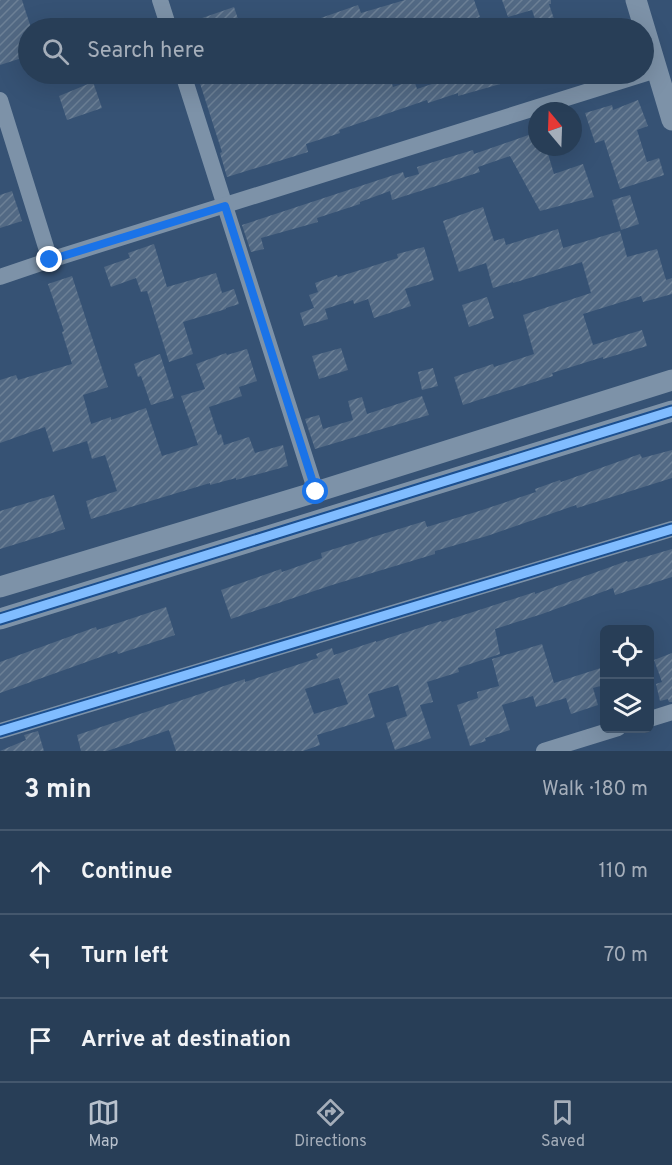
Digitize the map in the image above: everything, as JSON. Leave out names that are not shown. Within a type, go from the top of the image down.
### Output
[{"type":"street","points":[[160,0],[166,18]]},
{"type":"street","points":[[636,0],[641,18]]},
{"type":"street","points":[[654,60],[672,120]]},
{"type":"street","points":[[186,84],[316,492]]},
{"type":"street","points":[[0,277],[613,84]]},
{"type":"street","points":[[0,100],[50,260]]},
{"type":"street","points":[[0,587],[316,492],[672,380]]},
{"type":"street","points":[[0,619],[672,411]]},
{"type":"street","points":[[0,731],[672,529]]},
{"type":"street","points":[[654,718],[672,712]]},
{"type":"street","points":[[544,751],[605,733]]},
{"type":"building","points":[[0,0],[22,0],[28,18],[18,18],[18,59],[0,65]]},
{"type":"building","points":[[405,0],[474,0],[480,17],[321,18],[358,5],[361,13]]},
{"type":"building","points":[[502,0],[551,0],[549,4],[554,18],[535,18],[532,10],[508,17]]},
{"type":"building","points":[[234,7],[238,18],[202,18]]},
{"type":"building","points":[[88,84],[94,84],[102,108],[67,120],[59,96]]},
{"type":"building","points":[[200,84],[392,84],[393,87],[415,84],[417,89],[432,84],[500,84],[458,96],[458,93],[428,103],[427,100],[339,130],[340,133],[306,144],[308,152],[227,177],[220,153],[222,152]]},
{"type":"building","points":[[638,100],[648,126],[637,130],[647,162],[659,158],[664,175],[620,189],[604,140],[595,143],[585,113],[612,105],[613,110]]},
{"type":"building","points":[[528,135],[528,156],[549,156],[554,174],[583,164],[594,197],[540,211],[510,156],[478,167],[480,172],[392,200],[390,191],[317,218],[318,222],[261,238],[264,249],[251,252],[242,225],[403,172],[405,178],[419,174],[417,167],[473,150],[474,154]]},
{"type":"building","points":[[12,191],[22,221],[0,228],[0,195]]},
{"type":"building","points":[[630,195],[639,224],[621,230],[612,200]]},
{"type":"building","points":[[483,207],[494,241],[504,238],[506,245],[558,229],[563,248],[620,231],[627,257],[657,249],[666,280],[672,278],[672,294],[643,302],[641,296],[583,314],[593,345],[642,330],[647,346],[552,373],[553,376],[463,405],[454,377],[534,354],[523,315],[591,293],[582,262],[493,288],[486,263],[459,272],[443,221]]},
{"type":"building","points":[[154,244],[167,287],[216,273],[222,293],[234,289],[239,304],[183,322],[193,354],[169,362],[147,291],[141,292],[136,278],[111,287],[104,267],[130,258],[128,253]]},
{"type":"building","points":[[424,247],[434,280],[405,289],[411,306],[374,318],[368,299],[354,304],[353,300],[325,309],[328,319],[304,326],[300,313],[314,308],[309,295],[318,292],[315,283],[398,258],[397,254]]},
{"type":"building","points":[[72,276],[108,387],[83,395],[91,424],[146,408],[162,456],[198,445],[181,396],[205,389],[196,364],[226,353],[227,355],[247,349],[257,381],[239,387],[242,396],[209,407],[218,435],[221,434],[224,445],[249,437],[255,453],[283,445],[288,466],[236,480],[236,478],[210,485],[210,483],[91,519],[86,501],[117,491],[105,455],[92,459],[87,441],[53,452],[45,427],[0,443],[0,380],[16,375],[18,380],[72,364],[62,332],[64,331],[48,284]]},
{"type":"building","points":[[487,297],[494,318],[469,327],[462,305]]},
{"type":"building","points":[[341,348],[348,370],[319,379],[312,356]]},
{"type":"building","points":[[160,354],[174,398],[151,405],[141,376],[138,377],[134,364]]},
{"type":"building","points":[[433,368],[438,386],[422,390],[418,372]]},
{"type":"building","points":[[422,396],[429,415],[315,449],[305,419],[319,415],[323,429],[353,420],[348,401],[362,397],[367,414]]},
{"type":"building","points":[[672,450],[672,478],[577,508],[576,505],[487,536],[435,551],[435,554],[231,619],[221,590],[281,569],[282,572],[322,558],[321,553],[425,521],[427,527],[479,511],[536,492],[535,489],[560,480],[561,482],[640,454],[642,458]]},
{"type":"building","points":[[54,495],[65,529],[0,549],[0,511]]},
{"type":"building","points":[[672,549],[672,577],[615,595],[613,588],[495,629],[500,654],[458,668],[459,672],[427,682],[433,702],[420,705],[431,738],[395,750],[386,723],[407,716],[398,685],[368,694],[375,717],[317,735],[320,745],[303,751],[176,751],[169,730],[107,751],[81,751],[77,735],[245,679],[245,682],[318,658],[316,654],[332,648],[334,655],[535,592],[535,594]],"holes":[[[339,678],[348,704],[314,714],[305,689]]]},
{"type":"building","points":[[166,607],[175,635],[118,654],[117,651],[0,693],[0,662],[96,627],[97,630]]},
{"type":"building","points":[[542,644],[554,683],[600,668],[600,686],[593,688],[598,705],[571,714],[566,698],[536,707],[533,696],[502,705],[510,730],[485,738],[486,741],[470,746],[457,705],[478,698],[477,692],[499,686],[492,659]]},
{"type":"building","points":[[672,653],[672,702],[668,699],[660,701],[656,684],[662,682],[654,660]]},
{"type":"building","points":[[38,731],[44,751],[0,751],[26,740],[24,735]]},
{"type":"cycle path","points":[[0,619],[672,411]]},
{"type":"cycle path","points":[[0,731],[672,529]]},
{"type":"route","points":[[50,260],[225,206],[316,492]]}]
